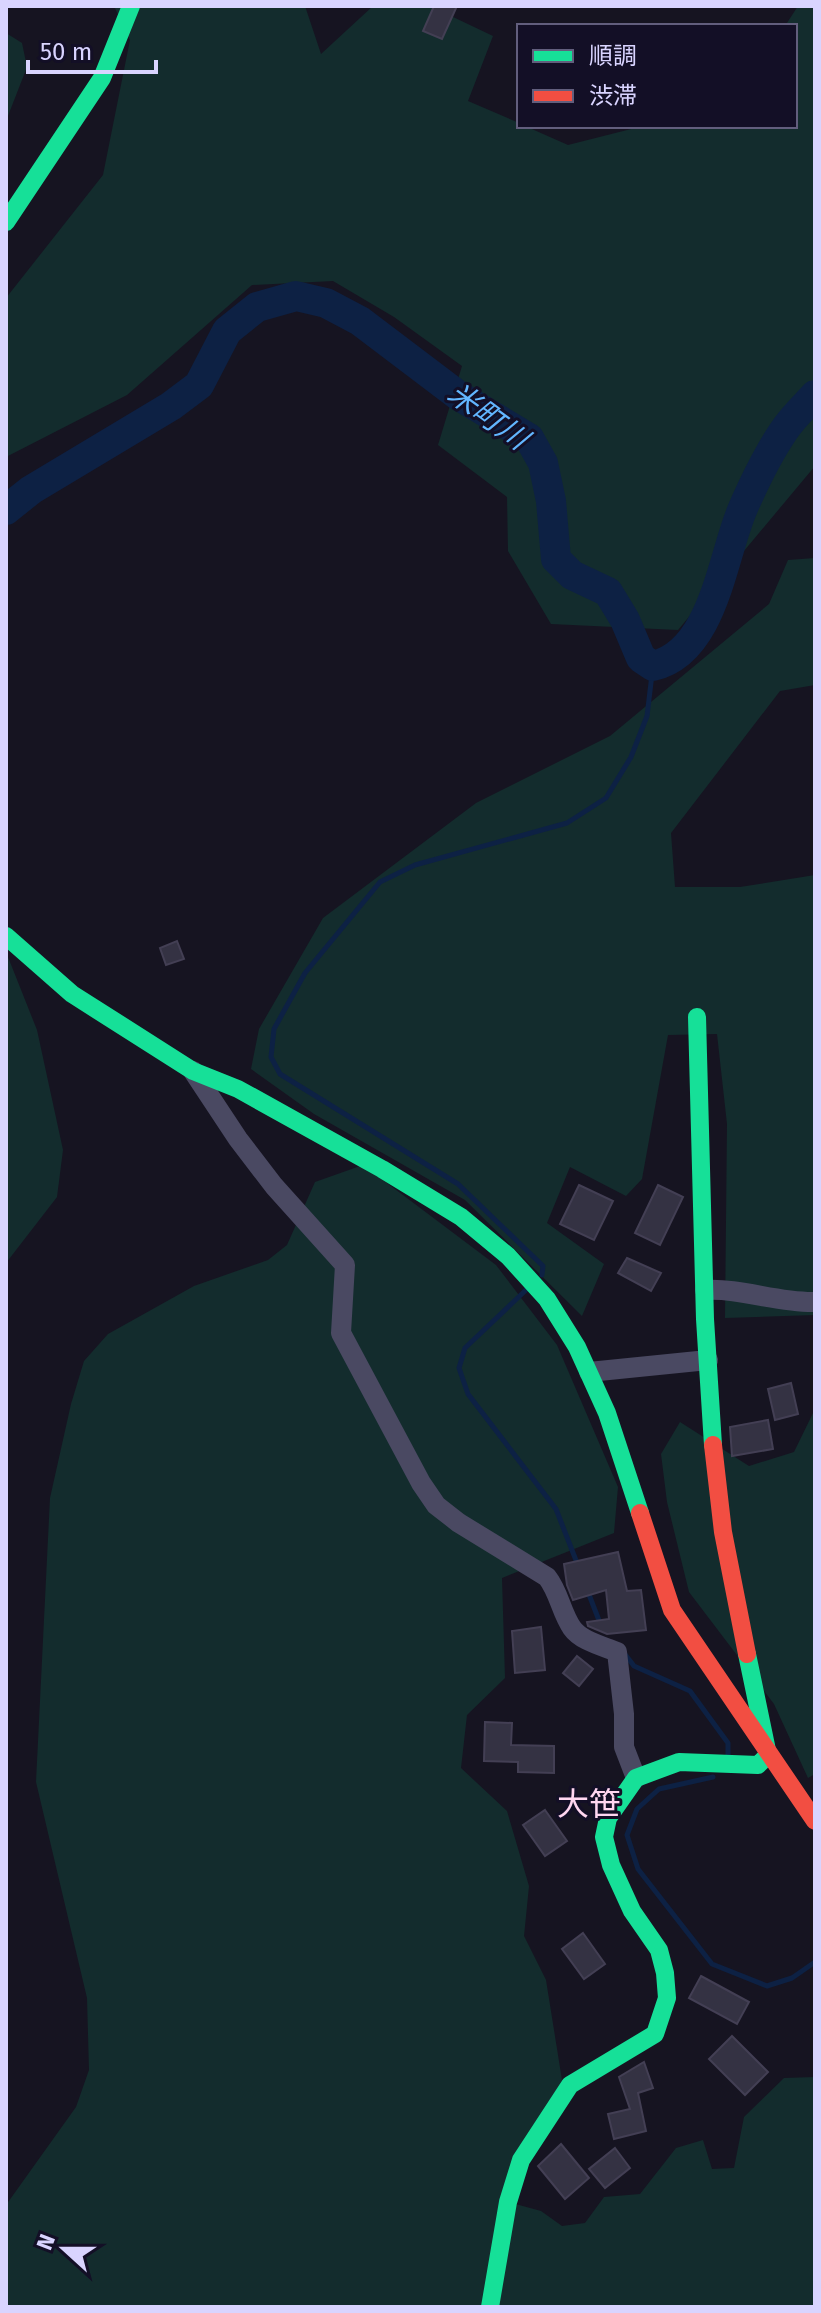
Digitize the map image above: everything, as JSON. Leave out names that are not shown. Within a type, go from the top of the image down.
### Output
[{"type":"street","points":[[6,222],[102,78],[131,6]]},
{"type":"street","points":[[6,936],[72,994],[193,1071],[251,1096],[382,1169],[461,1217],[508,1256],[547,1299],[589,1372],[607,1413],[672,1610],[763,1760],[815,1821]]},
{"type":"street","points":[[697,1017],[708,1360],[718,1499],[763,1760]]},
{"type":"street","points":[[193,1071],[247,1151],[345,1265],[341,1333],[398,1443],[436,1505],[459,1523],[547,1577],[557,1589],[572,1628],[582,1637],[617,1652],[624,1714],[624,1747],[636,1778]]},
{"type":"street","points":[[705,1290],[725,1289],[766,1299],[815,1302]]},
{"type":"street","points":[[589,1372],[708,1360]]},
{"type":"street","points":[[490,2307],[508,2202],[521,2160],[570,2085],[655,2034],[667,1998],[659,1950],[632,1911],[611,1865],[604,1837],[608,1818],[636,1778],[679,1762],[763,1760]]},
{"type":"green space","points":[[114,6],[305,6],[321,54],[373,6],[430,6],[493,36],[468,101],[517,122],[517,128],[530,128],[568,145],[635,128],[797,128],[797,24],[786,24],[798,6],[815,6],[815,466],[678,630],[551,624],[508,551],[507,497],[438,445],[462,366],[394,317],[333,281],[252,285],[127,395],[6,457],[6,298],[103,175],[130,40]]},
{"type":"green space","points":[[6,33],[22,43],[27,67],[6,121]]},
{"type":"green space","points":[[815,558],[815,685],[780,691],[671,833],[675,887],[740,887],[815,875],[815,1315],[725,1318],[727,1124],[717,1034],[668,1035],[642,1179],[626,1196],[570,1167],[547,1223],[604,1264],[582,1316],[465,1200],[314,1114],[251,1069],[259,1029],[323,918],[476,803],[610,736],[769,604],[788,560]]},
{"type":"green space","points":[[6,952],[37,1030],[63,1150],[57,1197],[6,1263]]},
{"type":"green space","points":[[363,1165],[496,1265],[557,1345],[618,1487],[614,1533],[502,1578],[505,1678],[467,1715],[461,1768],[507,1811],[529,1886],[524,1936],[546,1980],[562,2080],[508,2202],[541,2211],[562,2226],[585,2223],[604,2197],[640,2194],[676,2148],[703,2140],[712,2169],[734,2168],[744,2117],[784,2078],[815,2077],[815,2307],[6,2307],[6,2205],[76,2107],[89,2070],[87,1998],[36,1782],[50,1498],[84,1361],[108,1334],[194,1286],[268,1260],[287,1245],[315,1182]]},
{"type":"green space","points":[[815,1409],[815,1774],[808,1778],[774,1704],[689,1592],[667,1502],[661,1454],[680,1422],[749,1466],[794,1452]]},
{"type":"building","points":[[434,6],[457,6],[442,39],[423,31]]},
{"type":"building","points":[[177,941],[184,959],[166,965],[160,948]]},
{"type":"building","points":[[579,1185],[613,1201],[594,1240],[560,1224]]},
{"type":"building","points":[[658,1185],[683,1197],[660,1245],[635,1233]]},
{"type":"building","points":[[627,1258],[661,1273],[651,1291],[618,1273]]},
{"type":"building","points":[[791,1383],[798,1414],[775,1420],[768,1389]]},
{"type":"building","points":[[768,1420],[773,1449],[732,1456],[730,1427]]},
{"type":"building","points":[[618,1552],[627,1591],[641,1590],[646,1630],[607,1634],[588,1626],[587,1622],[609,1619],[606,1590],[573,1600],[567,1585],[564,1564]]},
{"type":"building","points":[[541,1627],[545,1670],[515,1673],[512,1631]]},
{"type":"building","points":[[577,1656],[593,1669],[579,1686],[563,1673]]},
{"type":"building","points":[[485,1722],[512,1723],[511,1745],[554,1746],[554,1773],[518,1772],[518,1762],[484,1761]]},
{"type":"building","points":[[545,1810],[567,1841],[545,1856],[523,1825]]},
{"type":"building","points":[[583,1933],[605,1964],[584,1979],[562,1949]]},
{"type":"building","points":[[701,1976],[749,2002],[737,2024],[689,1998]]},
{"type":"building","points":[[732,2036],[768,2072],[745,2095],[709,2059]]},
{"type":"building","points":[[644,2062],[653,2088],[638,2093],[646,2131],[614,2139],[608,2114],[630,2109],[619,2077]]},
{"type":"building","points":[[561,2144],[589,2178],[565,2199],[538,2166]]},
{"type":"building","points":[[615,2148],[630,2168],[605,2188],[589,2169]]},
{"type":"waterway","name":"米町川","points":[[6,510],[31,490],[171,406],[199,385],[227,331],[257,307],[296,296],[326,303],[360,321],[459,396],[529,438],[543,463],[551,501],[556,559],[572,575],[608,592],[625,620],[641,658],[653,666],[674,657],[690,642],[703,623],[743,508],[757,479],[786,427],[815,395]]},
{"type":"waterway","points":[[542,1275],[543,1266],[458,1184],[280,1074],[271,1057],[274,1029],[305,973],[380,882],[415,865],[567,823],[606,798],[631,757],[647,716],[653,666]]},
{"type":"waterway","points":[[527,1289],[465,1348],[459,1368],[468,1394],[556,1509],[579,1568]]},
{"type":"waterway","points":[[588,1592],[600,1623]]},
{"type":"waterway","points":[[624,1653],[634,1666],[690,1691],[728,1743],[728,1755]]},
{"type":"waterway","points":[[713,1777],[659,1789],[637,1809],[627,1835],[638,1869],[712,1964],[767,1986],[792,1978],[815,1962]]},
{"type":"traffic: fast","points":[[6,222],[102,78],[131,6]]},
{"type":"traffic: fast","points":[[6,936],[72,994],[193,1071],[238,1089],[382,1169],[461,1217],[508,1256],[547,1299],[577,1347],[607,1413],[640,1513]]},
{"type":"traffic: fast","points":[[697,1017],[705,1319],[713,1445]]},
{"type":"traffic: fast","points":[[490,2307],[508,2202],[521,2160],[570,2085],[655,2034],[667,1998],[659,1950],[632,1911],[611,1865],[604,1837],[608,1818],[636,1778],[679,1762],[758,1765],[768,1755],[747,1654]]},
{"type":"traffic: jam","points":[[713,1445],[723,1532],[747,1654]]},
{"type":"traffic: jam","points":[[640,1513],[672,1610],[815,1821]]},
{"type":"district","name":"大笹","points":[[589,1804]]}]
